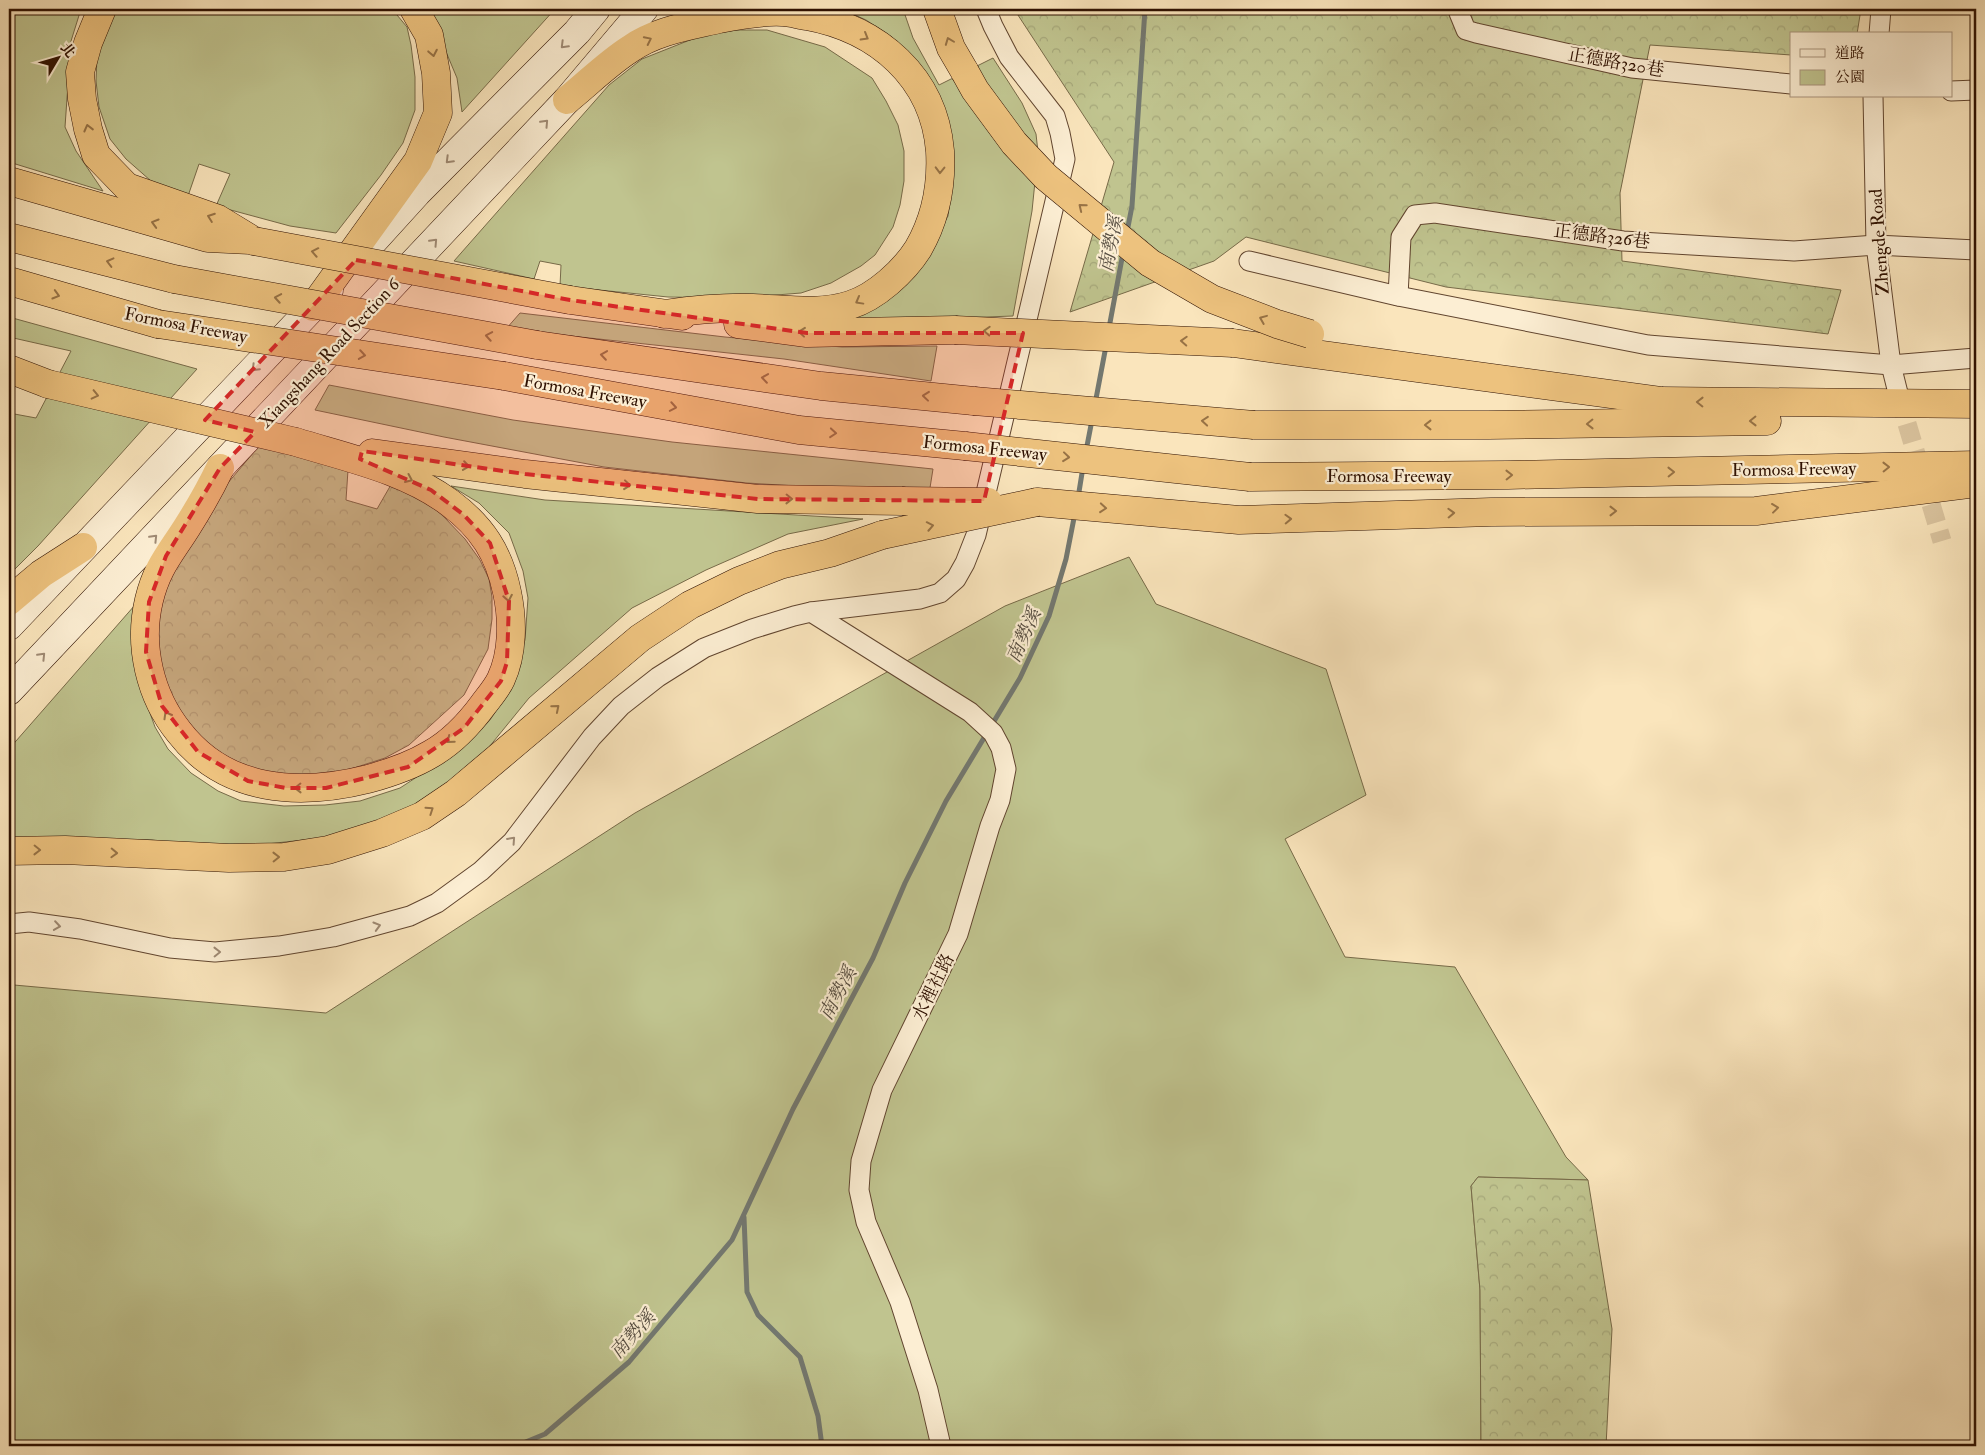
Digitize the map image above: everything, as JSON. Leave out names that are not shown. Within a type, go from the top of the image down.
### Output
[{"type":"highway","points":[[102,9],[88,42],[80,72],[82,100],[96,156],[126,187],[218,219],[254,241]]},
{"type":"highway","points":[[313,307],[418,161],[438,114],[436,73],[429,35],[414,9]]},
{"type":"highway","points":[[937,9],[951,48],[975,90],[1014,143],[1046,177],[1150,263],[1212,298],[1277,324],[1348,345],[1480,372],[1518,382]]},
{"type":"highway","points":[[568,100],[631,48],[660,34],[738,15],[783,12],[820,18],[850,28],[888,50],[908,70],[924,94],[933,116],[939,140],[940,186],[935,211],[926,235],[912,258],[893,279],[852,305],[824,311],[750,308],[688,310],[664,314]]},
{"type":"highway","points":[[9,181],[208,238],[254,241],[570,300],[806,333],[955,330],[1232,343],[1662,401],[1976,404]]},
{"type":"highway","name":"Formosa Freeway","points":[[9,237],[174,279],[537,345],[821,386],[974,401],[1254,425],[1488,425],[1821,420],[1976,412]]},
{"type":"highway","name":"Formosa Freeway","points":[[9,281],[158,324],[504,376],[800,430],[1250,477],[1508,476],[1976,465]]},
{"type":"highway","points":[[9,369],[48,384],[296,442],[390,471],[437,494],[464,515],[490,543],[505,581],[510,607],[510,641],[507,662],[500,680],[478,713],[448,742],[416,762],[388,774],[347,785],[326,788],[286,788],[248,781],[230,774],[198,752],[177,731],[162,706],[154,687],[146,652],[146,618],[153,586],[166,556],[197,512],[220,468]]},
{"type":"highway","points":[[9,381],[48,384]]},
{"type":"highway","points":[[296,442],[525,474],[758,499],[1037,502],[1239,520],[1491,512],[1756,511],[1976,483]]},
{"type":"highway","points":[[9,851],[65,850],[229,858],[284,857],[328,850],[382,833],[422,816],[456,793],[640,638],[690,605],[739,581],[780,565],[830,553],[882,535],[1037,502]]},
{"type":"highway","points":[[9,600],[41,574],[83,547]]},
{"type":"main road","points":[[9,626],[313,307],[417,193],[577,32],[596,9]]},
{"type":"main road","name":"Xiangshang Road Section 6","points":[[9,691],[568,100],[644,9]]},
{"type":"street","points":[[9,924],[29,922],[80,929],[170,948],[215,952],[279,946],[333,937],[410,916],[437,903],[481,871],[512,842],[592,736],[621,706],[658,677],[704,648],[752,629],[811,612],[920,599],[940,593],[956,580],[976,535],[1064,159],[1055,116],[1009,57],[992,26],[986,9]]},
{"type":"street","name":"正德路320巷","points":[[1460,9],[1459,13],[1466,30],[1476,33],[1632,68],[1790,84]]},
{"type":"street","points":[[1879,32],[1882,9]]},
{"type":"street","points":[[1952,92],[1976,90]]},
{"type":"street","name":"Zhengde Road","points":[[1873,98],[1876,245],[1891,364],[1898,392]]},
{"type":"street","name":"正德路326巷","points":[[1398,296],[1401,237],[1416,215],[1435,213],[1622,241],[1794,251],[1876,245],[1976,250]]},
{"type":"street","points":[[1249,261],[1398,296],[1648,345],[1891,364],[1976,358]]},
{"type":"street","name":"水裡社路","points":[[811,612],[970,712],[988,729],[1000,748],[1006,769],[1000,800],[990,826],[958,934],[882,1090],[861,1161],[859,1190],[866,1222],[900,1302],[928,1390],[941,1446]]},
{"type":"highlighted area","points":[[356,260],[570,300],[807,333],[1023,333],[984,501],[758,499],[525,474],[362,451],[360,459],[431,490],[464,515],[490,543],[509,601],[507,662],[501,681],[464,728],[408,767],[326,788],[286,788],[248,781],[198,752],[162,706],[146,652],[149,602],[166,556],[220,468],[255,432],[205,420]]},
{"type":"green space","points":[[16,9],[81,9],[71,41],[65,127],[76,151],[103,191],[9,162],[9,13]]},
{"type":"green space","points":[[118,9],[392,9],[407,27],[415,77],[415,110],[403,143],[336,233],[290,226],[216,206],[230,174],[199,164],[188,196],[151,181],[126,159],[110,139],[99,107],[96,81],[97,56],[105,28]]},
{"type":"green space","points":[[428,9],[555,9],[462,112],[457,78]]},
{"type":"green space","points":[[842,9],[903,9],[913,38],[939,85],[993,58],[1022,103],[1036,134],[1038,152],[1032,211],[1013,316],[821,323],[926,257],[948,216],[953,179],[912,57],[892,37],[866,20]]},
{"type":"green space","points":[[1014,9],[1861,9],[1857,32],[1790,32],[1790,55],[1650,45],[1620,193],[1622,261],[1841,290],[1828,334],[1446,287],[1246,237],[1214,261],[1070,312],[1114,162]]},
{"type":"green space","points":[[736,30],[767,30],[825,47],[872,78],[898,125],[904,151],[904,181],[900,205],[893,227],[875,255],[861,266],[831,283],[801,293],[739,298],[668,297],[560,286],[561,265],[540,261],[534,279],[454,261],[609,85],[642,59],[700,36]]},
{"type":"green space","points":[[520,313],[725,337],[842,347],[937,346],[931,381],[784,359],[506,329]]},
{"type":"green space","points":[[9,317],[197,369],[38,546],[9,575],[9,413],[36,418],[71,351],[9,337]]},
{"type":"green space","points":[[329,385],[513,420],[672,442],[933,469],[929,494],[747,483],[604,467],[444,437],[315,410]]},
{"type":"green space","points":[[259,446],[348,470],[346,500],[377,509],[392,483],[422,497],[465,539],[480,560],[489,579],[492,597],[492,619],[488,649],[464,695],[409,745],[385,758],[338,773],[305,778],[251,771],[195,738],[165,689],[154,620],[170,568],[227,484]]},
{"type":"green space","points":[[451,486],[545,500],[863,519],[788,534],[706,570],[632,608],[529,698],[476,763],[414,810],[321,838],[222,849],[152,840],[9,842],[9,749],[142,597],[147,705],[155,727],[168,749],[191,773],[218,791],[241,801],[284,806],[325,805],[360,801],[400,788],[452,754],[475,736],[490,720],[508,693],[525,640],[528,598],[523,571],[509,533],[479,503]]},
{"type":"green space","points":[[1129,557],[1156,604],[1326,669],[1366,795],[1285,839],[1345,957],[1455,967],[1566,1157],[1588,1180],[1478,1177],[1471,1186],[1480,1290],[1481,1446],[9,1446],[9,988],[14,985],[326,1013],[635,813],[1005,606]]},
{"type":"green space","points":[[1478,1177],[1588,1180],[1612,1329],[1606,1446],[1481,1446],[1480,1290],[1471,1186]]},
{"type":"waterway","name":"南勢溪","points":[[1127,232],[1132,206],[1145,9]]},
{"type":"waterway","name":"南勢溪","points":[[1109,328],[1123,253]]},
{"type":"waterway","name":"南勢溪","points":[[1095,404],[1106,346]]},
{"type":"waterway","name":"南勢溪","points":[[1086,451],[1092,420]]},
{"type":"waterway","name":"南勢溪","points":[[1078,498],[1083,467]]},
{"type":"waterway","name":"南勢溪","points":[[516,1446],[545,1434],[629,1362],[732,1240],[793,1109],[873,958],[905,883],[946,801],[1020,678],[1049,616],[1066,559],[1075,513]]},
{"type":"waterway","name":"南勢溪","points":[[744,1217],[747,1292],[758,1315],[800,1357],[818,1416],[822,1446]]},
{"type":"tunnel","points":[[1899,397],[1942,541]]}]
